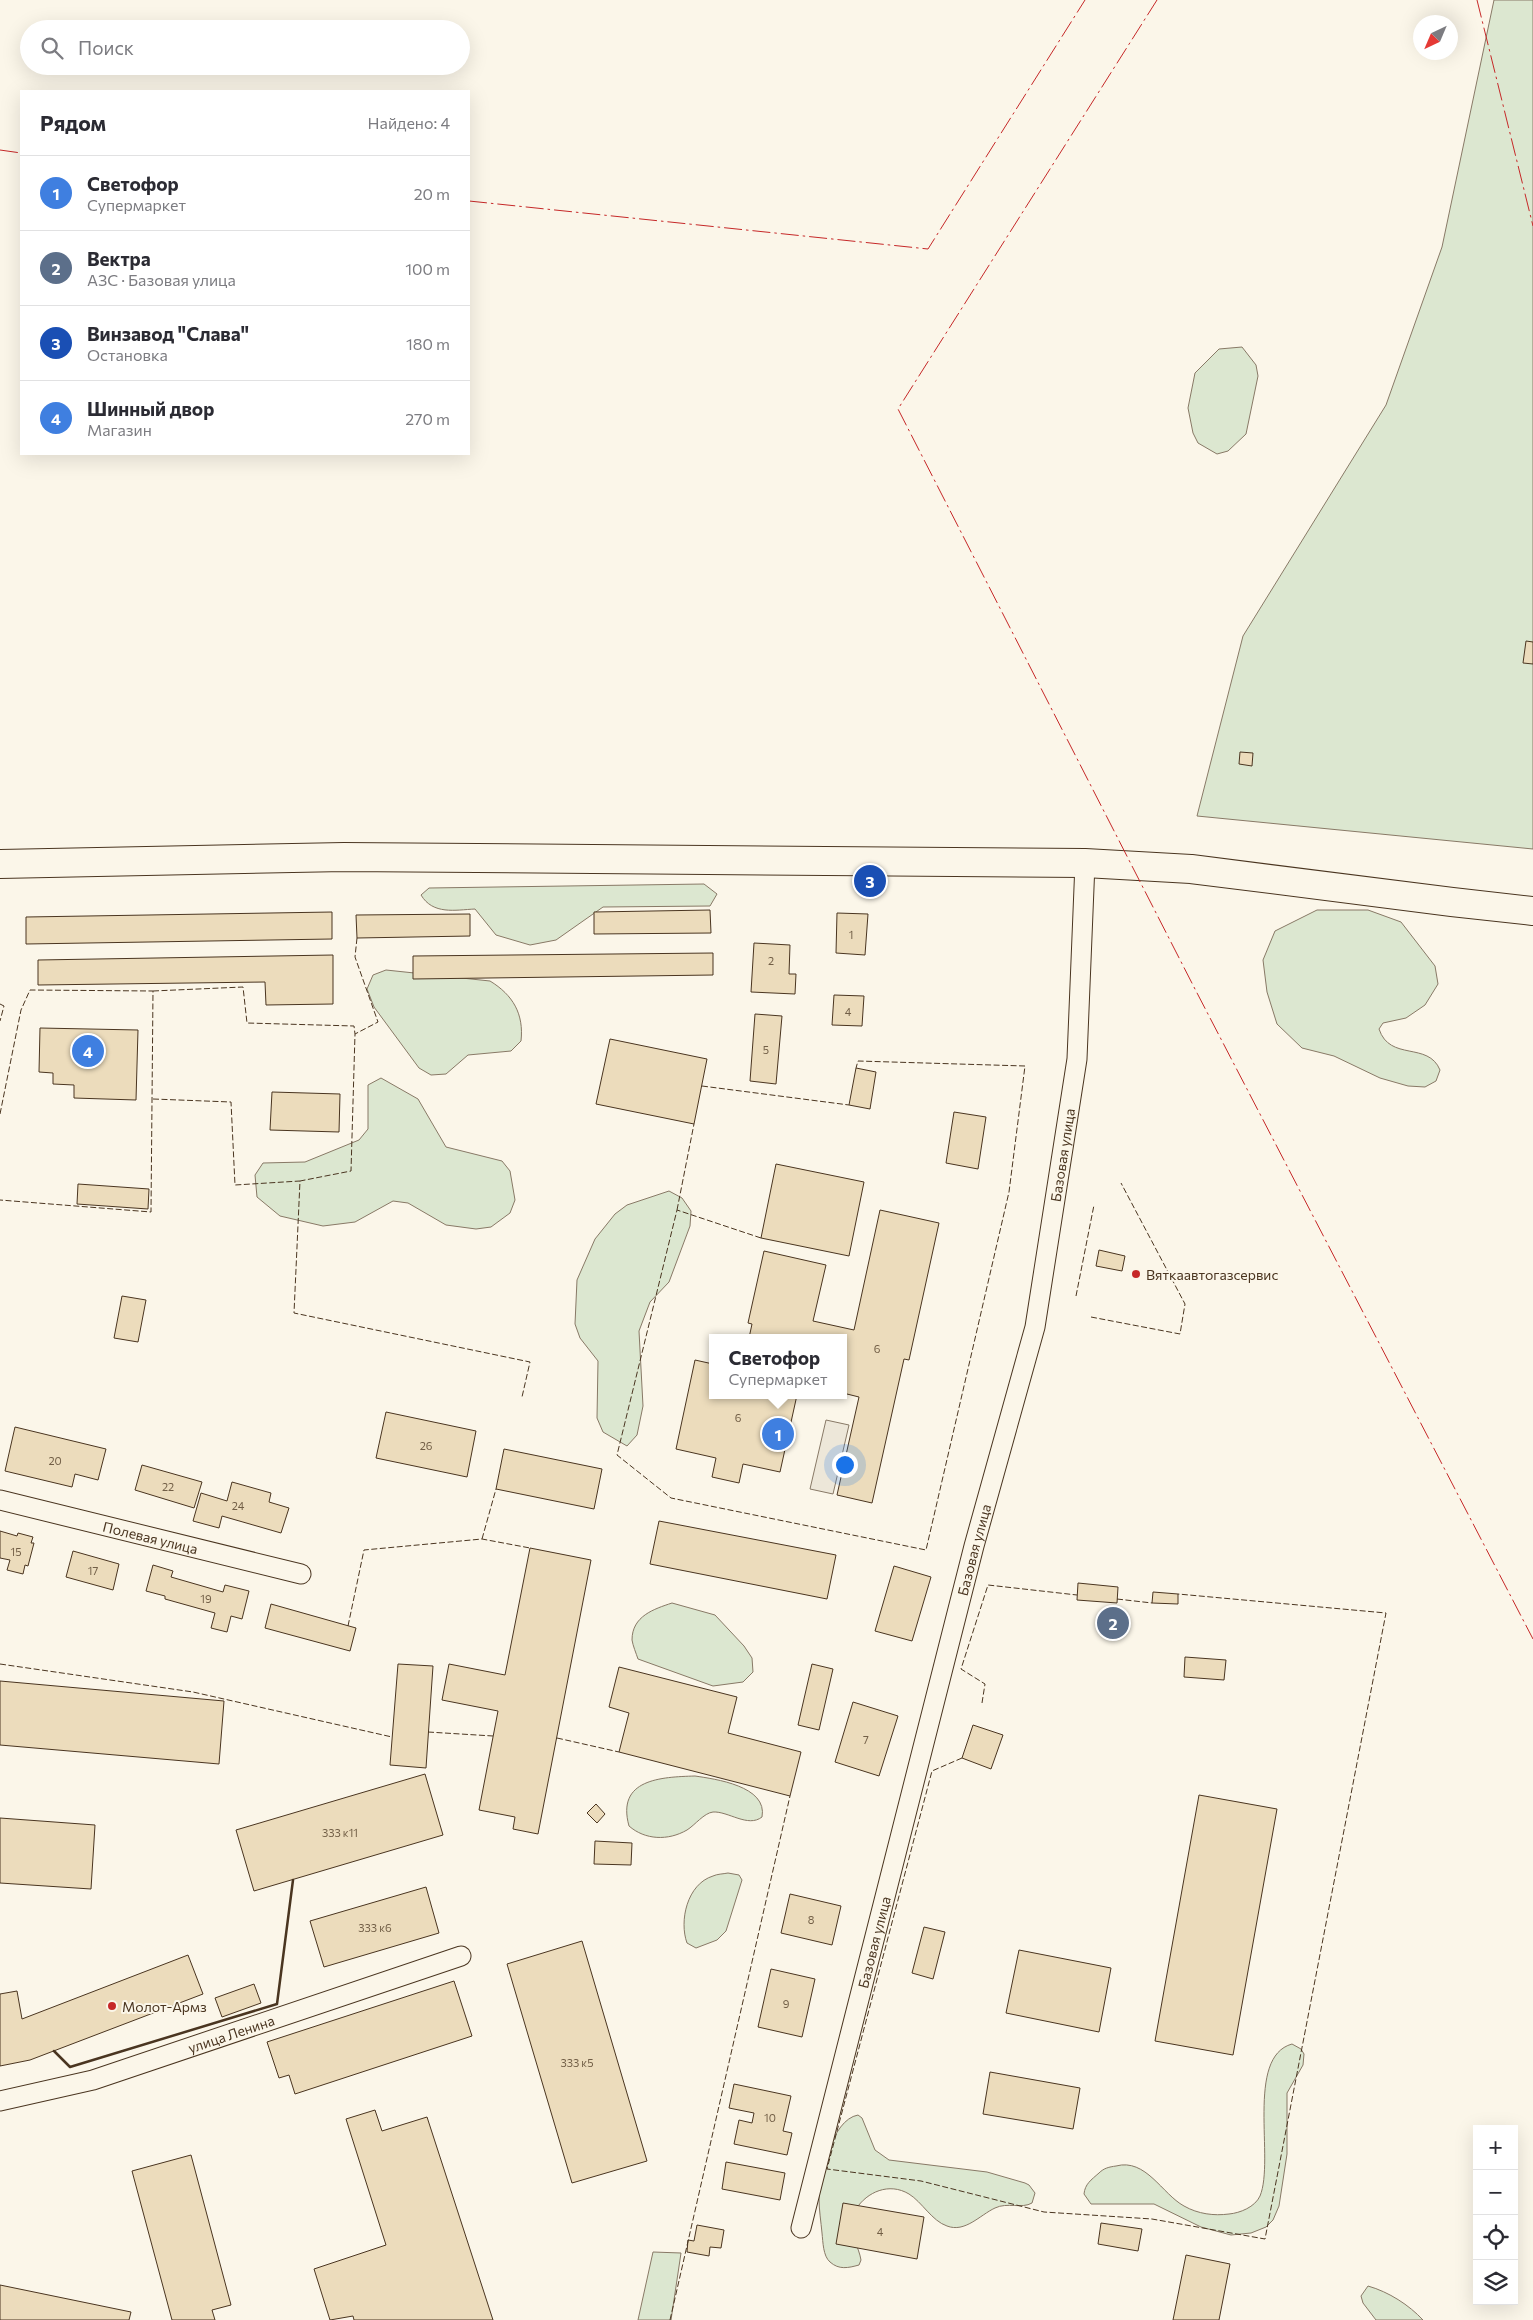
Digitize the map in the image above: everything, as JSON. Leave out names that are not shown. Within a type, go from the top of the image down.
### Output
[{"type":"main road","points":[[0,864],[344,857],[1085,863],[1191,868],[1452,902],[1533,910]]},
{"type":"street","name":"Базовая улица","points":[[801,2228],[974,1546],[1035,1327],[1076,1059],[1085,863]]},
{"type":"street","name":"Полевая улица","points":[[0,1500],[301,1574]]},
{"type":"street","name":"улица Ленина","points":[[0,2100],[93,2080],[461,1956]]},
{"type":"green space","points":[[1494,0],[1533,0],[1533,849],[1197,816],[1243,636],[1386,405],[1442,247]]},
{"type":"green space","points":[[1242,347],[1256,365],[1258,376],[1246,434],[1228,451],[1217,454],[1198,443],[1193,433],[1188,408],[1195,373],[1219,349]]},
{"type":"green space","points":[[704,884],[717,894],[710,906],[603,907],[556,940],[530,945],[496,935],[475,909],[445,910],[432,906],[421,895],[429,888]]},
{"type":"green space","points":[[1317,910],[1368,910],[1401,922],[1435,966],[1438,984],[1425,1005],[1406,1018],[1383,1023],[1379,1029],[1384,1039],[1391,1045],[1427,1056],[1434,1061],[1440,1070],[1436,1081],[1425,1087],[1408,1086],[1380,1078],[1334,1056],[1302,1048],[1277,1024],[1267,992],[1263,960],[1275,931]]},
{"type":"green space","points":[[386,970],[490,981],[505,992],[515,1006],[521,1022],[521,1041],[511,1051],[468,1055],[446,1074],[431,1075],[419,1068],[374,1007],[367,989],[373,975]]},
{"type":"green space","points":[[381,1078],[418,1099],[446,1147],[502,1161],[510,1171],[515,1200],[510,1213],[491,1227],[476,1229],[446,1225],[408,1203],[393,1201],[355,1222],[323,1226],[280,1216],[257,1197],[255,1175],[263,1163],[305,1162],[359,1140],[368,1129],[368,1085]]},
{"type":"green space","points":[[669,1191],[682,1198],[691,1211],[690,1226],[669,1282],[650,1302],[639,1331],[643,1406],[637,1435],[627,1446],[603,1432],[597,1418],[598,1361],[580,1338],[575,1324],[577,1280],[595,1239],[615,1214],[627,1205]]},
{"type":"green space","points":[[672,1603],[715,1615],[744,1646],[752,1658],[753,1672],[743,1682],[713,1686],[638,1659],[632,1640],[636,1625],[640,1619],[651,1611]]},
{"type":"green space","points":[[695,1776],[727,1782],[749,1791],[762,1806],[762,1817],[751,1821],[713,1812],[680,1834],[665,1837],[642,1834],[629,1826],[627,1810],[629,1798],[635,1790],[644,1784],[656,1780]]},
{"type":"green space","points":[[728,1873],[739,1875],[742,1880],[726,1931],[717,1940],[696,1948],[687,1943],[685,1934],[684,1924],[687,1904],[691,1895],[704,1880],[715,1875]]},
{"type":"green space","points":[[1292,2044],[1301,2049],[1304,2054],[1303,2065],[1287,2093],[1287,2154],[1279,2206],[1273,2220],[1266,2227],[1251,2233],[1231,2235],[1201,2227],[1154,2204],[1091,2204],[1084,2194],[1089,2182],[1105,2169],[1113,2166],[1127,2165],[1145,2172],[1176,2201],[1195,2211],[1223,2215],[1247,2209],[1255,2203],[1260,2196],[1264,2180],[1265,2088],[1269,2068],[1278,2053]]},
{"type":"green space","points":[[858,2115],[862,2118],[875,2150],[889,2160],[987,2172],[1025,2183],[1035,2193],[1032,2203],[1028,2205],[1000,2206],[966,2225],[954,2228],[942,2224],[909,2194],[894,2189],[879,2191],[866,2198],[851,2218],[851,2229],[861,2260],[859,2265],[844,2268],[833,2265],[826,2256],[823,2245],[819,2202],[822,2176],[834,2138],[849,2119]]},
{"type":"green space","points":[[653,2252],[681,2253],[671,2320],[638,2320]]},
{"type":"green space","points":[[1368,2286],[1398,2300],[1423,2320],[1376,2320],[1363,2303],[1361,2296]]},
{"type":"shaded area","points":[[826,1420],[849,1425],[833,1494],[810,1489]]},
{"type":"building","points":[[1526,641],[1533,642],[1533,664],[1523,663]]},
{"type":"building","points":[[1240,752],[1253,753],[1252,766],[1239,764]]},
{"type":"building","points":[[710,910],[711,933],[594,934],[594,912]]},
{"type":"building","points":[[332,912],[332,939],[26,944],[26,917]]},
{"type":"building","points":[[837,913],[868,914],[865,955],[836,953]]},
{"type":"building","points":[[470,914],[470,936],[357,938],[356,915]]},
{"type":"building","points":[[754,943],[790,945],[789,974],[796,974],[795,994],[751,992]]},
{"type":"building","points":[[713,953],[713,975],[413,979],[413,956]]},
{"type":"building","points":[[333,955],[333,1004],[266,1005],[265,982],[38,985],[38,960]]},
{"type":"building","points":[[834,995],[864,996],[862,1026],[832,1025]]},
{"type":"building","points":[[755,1014],[782,1016],[776,1084],[750,1081]]},
{"type":"building","points":[[40,1028],[138,1030],[136,1100],[74,1098],[74,1085],[53,1084],[53,1073],[39,1072]]},
{"type":"building","points":[[610,1039],[707,1059],[694,1124],[596,1104]]},
{"type":"building","points":[[856,1068],[876,1072],[870,1109],[849,1105]]},
{"type":"building","points":[[272,1092],[340,1094],[339,1132],[270,1130]]},
{"type":"building","points":[[954,1112],[986,1117],[978,1169],[946,1163]]},
{"type":"building","points":[[776,1164],[864,1182],[849,1256],[761,1238]]},
{"type":"building","points":[[78,1184],[149,1189],[148,1209],[77,1204]]},
{"type":"building","points":[[880,1210],[939,1223],[909,1360],[904,1359],[872,1503],[837,1495],[859,1397],[847,1394],[847,1334],[750,1334],[752,1324],[748,1323],[764,1251],[826,1265],[813,1321],[854,1330]]},
{"type":"building","points":[[1099,1250],[1125,1256],[1122,1271],[1096,1266]]},
{"type":"building","points":[[122,1296],[146,1300],[138,1342],[114,1338]]},
{"type":"building","points":[[695,1360],[709,1363],[709,1399],[796,1399],[780,1472],[743,1464],[739,1483],[712,1477],[716,1458],[676,1449]]},
{"type":"building","points":[[386,1412],[476,1431],[467,1477],[376,1458]]},
{"type":"building","points":[[15,1427],[106,1449],[98,1480],[75,1474],[72,1487],[5,1471]]},
{"type":"building","points":[[504,1449],[602,1469],[594,1509],[496,1489]]},
{"type":"building","points":[[142,1465],[202,1482],[194,1508],[135,1490]]},
{"type":"building","points":[[232,1482],[271,1493],[269,1502],[289,1508],[281,1533],[222,1516],[219,1528],[193,1521],[201,1493],[227,1501]]},
{"type":"building","points":[[659,1521],[836,1555],[827,1599],[650,1564]]},
{"type":"building","points":[[0,1531],[17,1536],[18,1533],[33,1537],[31,1543],[34,1543],[28,1566],[25,1565],[23,1574],[7,1570],[10,1560],[0,1558]]},
{"type":"building","points":[[530,1548],[591,1560],[538,1834],[513,1829],[515,1817],[479,1810],[498,1711],[442,1700],[449,1664],[505,1675]]},
{"type":"building","points":[[73,1551],[119,1564],[113,1590],[66,1577]]},
{"type":"building","points":[[153,1565],[173,1571],[171,1577],[223,1592],[225,1585],[249,1591],[242,1619],[231,1616],[227,1632],[211,1628],[215,1613],[165,1599],[165,1596],[146,1591]]},
{"type":"building","points":[[894,1566],[931,1577],[912,1641],[875,1631]]},
{"type":"building","points":[[1078,1583],[1118,1587],[1117,1603],[1077,1600]]},
{"type":"building","points":[[1153,1592],[1178,1594],[1178,1604],[1152,1603]]},
{"type":"building","points":[[271,1604],[356,1628],[350,1651],[265,1628]]},
{"type":"building","points":[[1185,1657],[1226,1660],[1224,1680],[1184,1677]]},
{"type":"building","points":[[398,1664],[433,1666],[426,1768],[390,1765]]},
{"type":"building","points":[[812,1664],[833,1669],[819,1730],[798,1725]]},
{"type":"building","points":[[619,1667],[737,1697],[728,1733],[801,1752],[790,1796],[619,1752],[629,1713],[609,1707]]},
{"type":"building","points":[[0,1681],[224,1701],[219,1764],[0,1745]]},
{"type":"building","points":[[853,1702],[898,1716],[879,1776],[835,1762]]},
{"type":"building","points":[[973,1725],[1003,1735],[991,1769],[962,1758]]},
{"type":"building","points":[[425,1774],[443,1835],[254,1891],[236,1830]]},
{"type":"building","points":[[1199,1795],[1277,1809],[1233,2055],[1155,2041]]},
{"type":"building","points":[[596,1804],[605,1814],[597,1823],[587,1813]]},
{"type":"building","points":[[0,1818],[95,1825],[91,1889],[0,1883]]},
{"type":"building","points":[[595,1841],[632,1843],[631,1865],[594,1864]]},
{"type":"building","points":[[426,1887],[439,1933],[324,1967],[310,1921]]},
{"type":"building","points":[[790,1894],[841,1906],[832,1945],[781,1933]]},
{"type":"building","points":[[924,1927],[945,1932],[933,1979],[912,1973]]},
{"type":"building","points":[[582,1941],[647,2161],[572,2183],[507,1964]]},
{"type":"building","points":[[1019,1950],[1111,1968],[1099,2032],[1006,2013]]},
{"type":"building","name":"Молот-Армз","points":[[188,1955],[203,1994],[30,2060],[0,2066],[0,1994],[17,1991],[22,2019]]},
{"type":"building","points":[[771,1969],[815,1979],[802,2037],[758,2027]]},
{"type":"building","points":[[454,1981],[472,2036],[295,2094],[289,2075],[279,2078],[267,2042]]},
{"type":"building","points":[[254,1984],[261,2003],[222,2017],[215,1998]]},
{"type":"building","points":[[990,2072],[1080,2088],[1073,2129],[983,2114]]},
{"type":"building","points":[[734,2084],[791,2096],[783,2131],[792,2133],[787,2155],[734,2144],[739,2120],[752,2123],[754,2113],[729,2108]]},
{"type":"building","points":[[375,2110],[382,2131],[427,2117],[493,2320],[354,2320],[353,2316],[330,2320],[314,2269],[386,2245],[346,2119]]},
{"type":"building","points":[[191,2155],[231,2305],[212,2310],[215,2320],[172,2320],[132,2171]]},
{"type":"building","points":[[726,2162],[785,2173],[780,2200],[722,2189]]},
{"type":"building","points":[[843,2203],[924,2217],[917,2259],[836,2244]]},
{"type":"building","points":[[1101,2223],[1142,2229],[1138,2251],[1098,2244]]},
{"type":"building","points":[[697,2225],[724,2230],[721,2248],[710,2247],[709,2256],[687,2252],[688,2240],[694,2241]]},
{"type":"building","points":[[1186,2255],[1230,2264],[1219,2320],[1173,2320]]},
{"type":"building","points":[[0,2285],[131,2312],[129,2320],[0,2320]]},
{"type":"fence","points":[[357,938],[355,957],[378,1022],[355,1034],[351,1171],[300,1181],[294,1313],[530,1362],[522,1397]]},
{"type":"fence","points":[[153,991],[243,987],[247,1023],[354,1026],[355,1034]]},
{"type":"fence","points":[[0,1114],[21,1010],[30,990],[153,991],[151,1212],[0,1200]]},
{"type":"fence","points":[[0,1004],[4,1006],[0,1021]]},
{"type":"fence","points":[[761,1238],[677,1210],[617,1455],[671,1498],[926,1550],[1009,1192],[1025,1066],[858,1061],[856,1068]]},
{"type":"fence","points":[[702,1086],[849,1105]]},
{"type":"fence","points":[[153,1099],[231,1102],[235,1185],[300,1181]]},
{"type":"fence","points":[[677,1210],[694,1124]]},
{"type":"fence","points":[[1091,1317],[1180,1334],[1185,1304],[1121,1183]]},
{"type":"fence","points":[[1076,1296],[1094,1205]]},
{"type":"fence","points":[[482,1539],[496,1489]]},
{"type":"fence","points":[[348,1626],[364,1550],[482,1539],[530,1548]]},
{"type":"fence","points":[[982,1703],[985,1684],[961,1669],[988,1585],[1077,1595]]},
{"type":"fence","points":[[962,1758],[932,1771],[827,2169],[921,2181],[1044,2212],[1152,2219],[1265,2239],[1386,1613],[1178,1594]]},
{"type":"fence","points":[[1117,1599],[1152,1603]]},
{"type":"fence","points":[[0,1664],[193,1692],[392,1737]]},
{"type":"fence","points":[[428,1732],[493,1736]]},
{"type":"fence","points":[[557,1738],[619,1752]]},
{"type":"fence","points":[[670,2320],[790,1796]]},
{"type":"wall","points":[[54,2051],[70,2067],[277,2004],[293,1880]]},
{"type":"power","points":[[470,201],[928,249],[1085,0]]},
{"type":"power","points":[[1157,0],[898,409],[1196,991],[1533,1639]]},
{"type":"power","points":[[1477,0],[1533,226]]},
{"type":"power","points":[[0,150],[20,153]]},
{"type":"place","name":"Винзавод \"Слава\"","points":[[870,881]]},
{"type":"place","name":"Шинный двор","points":[[88,1051]]},
{"type":"place","name":"Вяткаавтогазсервис","points":[[1136,1274]]},
{"type":"place","name":"Светофор","points":[[778,1434]]},
{"type":"place","name":"Вектра","points":[[1113,1623]]},
{"type":"place","name":"Молот-Армз","points":[[112,2006]]}]
